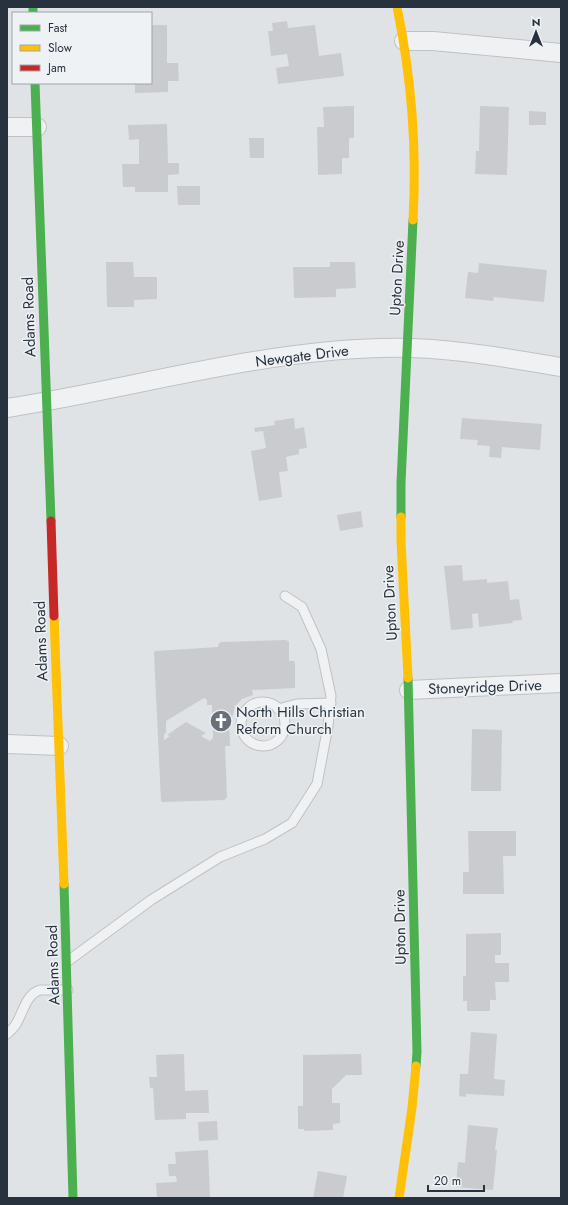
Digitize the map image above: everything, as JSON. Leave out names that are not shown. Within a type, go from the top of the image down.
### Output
[{"type":"street","name":"Upton Drive","points":[[397,7],[404,41],[412,121],[415,188],[401,483],[401,541],[409,690],[417,1052],[413,1098],[402,1171],[400,1198]]},
{"type":"street","points":[[404,41],[433,41],[561,53]]},
{"type":"street","name":"Adams Road","points":[[35,84],[68,990],[73,1198]]},
{"type":"street","points":[[7,127],[37,127]]},
{"type":"street","name":"Newgate Drive","points":[[7,408],[46,402],[195,372],[299,355],[379,348],[458,351],[561,367]]},
{"type":"street","name":"Stoneyridge Drive","points":[[409,690],[561,684]]},
{"type":"street","points":[[7,744],[59,746]]},
{"type":"lane","points":[[67,962],[151,900],[220,857],[265,839],[292,823],[317,784],[332,696],[321,649],[302,607],[285,596]]},
{"type":"lane","points":[[265,702],[272,704],[278,709],[284,722],[284,730],[276,742],[262,746],[254,744],[248,740],[241,729],[241,722],[246,710],[252,705],[265,702]]},
{"type":"lane","points":[[278,709],[297,704],[331,703]]},
{"type":"lane","points":[[7,1034],[16,1026],[26,1003],[35,992],[40,990],[68,990]]},
{"type":"building","points":[[287,21],[288,28],[315,25],[319,56],[341,53],[344,76],[278,84],[276,68],[289,66],[287,54],[271,56],[268,31],[273,31],[272,23]]},
{"type":"building","points":[[152,25],[167,25],[167,63],[178,63],[179,81],[168,81],[168,92],[135,93],[135,84],[152,84]]},
{"type":"building","points":[[354,106],[354,138],[349,138],[349,158],[342,158],[342,174],[318,175],[317,127],[324,127],[323,107]]},
{"type":"building","points":[[480,106],[509,107],[507,175],[475,174],[476,151],[479,151]]},
{"type":"building","points":[[529,111],[546,112],[546,125],[529,125]]},
{"type":"building","points":[[167,124],[168,163],[179,163],[179,174],[168,175],[168,192],[135,192],[135,187],[123,187],[122,164],[139,164],[139,139],[129,140],[128,125]]},
{"type":"building","points":[[249,138],[264,138],[264,158],[250,158]]},
{"type":"building","points":[[177,186],[200,186],[200,205],[178,205]]},
{"type":"building","points":[[106,262],[133,262],[134,277],[157,277],[157,299],[134,300],[134,307],[107,307]]},
{"type":"building","points":[[330,262],[355,262],[356,288],[336,289],[336,297],[294,298],[293,267],[330,267]]},
{"type":"building","points":[[479,263],[547,270],[544,302],[494,297],[493,301],[465,298],[468,272],[478,273]]},
{"type":"building","points":[[294,418],[295,429],[304,427],[307,448],[299,449],[299,454],[286,457],[288,471],[279,472],[282,497],[259,501],[251,451],[266,448],[263,431],[255,432],[254,428],[275,425],[274,421]]},
{"type":"building","points":[[462,418],[542,424],[540,450],[502,447],[501,458],[489,457],[490,446],[477,445],[478,440],[460,439]]},
{"type":"building","points":[[361,511],[363,527],[340,531],[337,515]]},
{"type":"building","points":[[462,565],[463,581],[487,579],[487,583],[508,581],[510,600],[519,599],[522,620],[512,621],[513,623],[479,627],[478,613],[472,614],[473,628],[451,630],[444,566]]},
{"type":"building","name":"North Hills Christian Reform Church","points":[[288,641],[289,661],[294,661],[295,663],[295,688],[252,690],[253,695],[242,699],[235,706],[233,715],[229,721],[230,746],[225,746],[227,798],[224,800],[163,802],[161,801],[154,653],[155,651],[218,647],[219,643]],"holes":[[[204,698],[207,700],[207,705],[212,705],[213,738],[210,741],[201,736],[206,733],[186,722],[167,735],[170,736],[164,740],[164,734],[166,733],[166,721]]]},
{"type":"building","points":[[472,729],[502,730],[501,791],[471,791]]},
{"type":"building","points":[[468,831],[516,831],[516,856],[503,856],[504,894],[463,894],[463,872],[469,872]]},
{"type":"building","points":[[501,933],[501,955],[495,955],[495,963],[509,963],[509,982],[495,982],[496,1000],[490,1000],[490,1011],[467,1011],[467,1001],[463,1001],[463,976],[466,976],[466,934]]},
{"type":"building","points":[[471,1032],[497,1034],[494,1079],[505,1080],[504,1096],[466,1094],[466,1097],[459,1096],[460,1074],[468,1074]]},
{"type":"building","points":[[184,1054],[185,1091],[208,1090],[209,1113],[186,1113],[186,1119],[155,1120],[153,1088],[150,1088],[149,1077],[157,1077],[156,1055]]},
{"type":"building","points":[[361,1054],[362,1075],[346,1075],[332,1089],[332,1103],[340,1103],[340,1123],[333,1124],[333,1130],[304,1131],[304,1129],[298,1129],[298,1106],[303,1106],[303,1055]]},
{"type":"building","points":[[217,1121],[218,1140],[199,1141],[198,1122]]},
{"type":"building","points":[[468,1125],[498,1128],[495,1150],[497,1150],[493,1190],[456,1187],[458,1162],[465,1163]]},
{"type":"building","points":[[208,1150],[210,1198],[157,1198],[156,1183],[177,1182],[176,1176],[169,1176],[168,1164],[176,1164],[175,1152]]},
{"type":"building","points":[[318,1171],[347,1176],[343,1198],[313,1198]]},
{"type":"traffic: fast","points":[[33,7],[33,12]]},
{"type":"traffic: fast","points":[[35,84],[51,521]]},
{"type":"traffic: fast","points":[[401,517],[401,483],[413,220]]},
{"type":"traffic: fast","points":[[408,678],[417,1052],[416,1066]]},
{"type":"traffic: fast","points":[[64,884],[73,1198]]},
{"type":"traffic: slow","points":[[397,7],[406,59],[412,113],[414,167],[413,220]]},
{"type":"traffic: slow","points":[[401,517],[408,678]]},
{"type":"traffic: slow","points":[[54,616],[64,884]]},
{"type":"traffic: slow","points":[[399,1198],[412,1108],[416,1066]]},
{"type":"traffic: jam","points":[[51,521],[54,616]]},
{"type":"place","name":"North Hills Christian Reform Church","points":[[221,721]]}]
